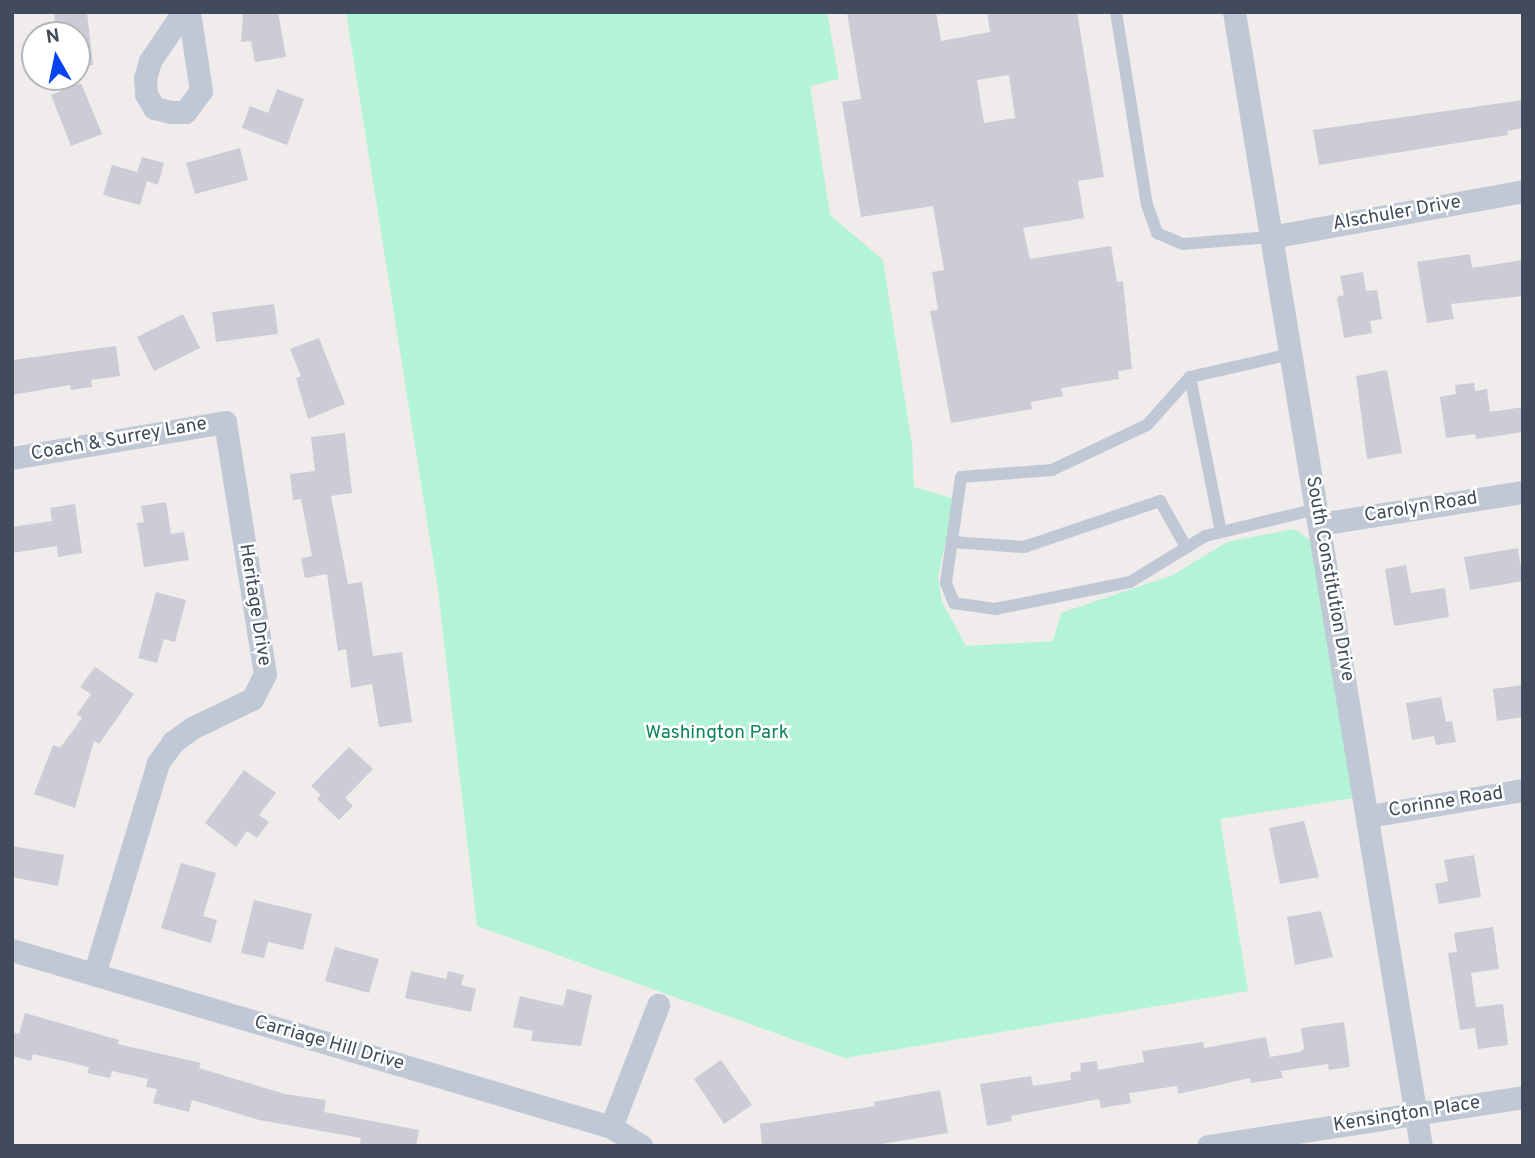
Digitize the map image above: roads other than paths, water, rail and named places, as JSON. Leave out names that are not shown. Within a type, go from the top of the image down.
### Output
[{"type":"street","points":[[183,12],[150,61],[145,78],[146,94],[154,108],[171,113],[185,112],[201,91],[189,12]]},
{"type":"street","name":"South Constitution Drive","points":[[1234,12],[1421,1146]]},
{"type":"street","name":"Alschuler Drive","points":[[1270,237],[1523,191]]},
{"type":"street","name":"Coach & Surrey Lane","points":[[12,458],[225,422]]},
{"type":"street","name":"Heritage Drive","points":[[94,975],[158,763],[173,742],[216,713],[252,699],[264,682],[225,422]]},
{"type":"street","name":"Carolyn Road","points":[[1318,516],[1523,492]]},
{"type":"street","name":"Corinne Road","points":[[1368,816],[1523,790]]},
{"type":"street","name":"Carriage Hill Drive","points":[[12,950],[611,1127],[642,1146]]},
{"type":"street","points":[[611,1127],[659,1005]]},
{"type":"street","name":"Kensington Place","points":[[1208,1146],[1523,1097]]},
{"type":"lane","points":[[1116,12],[1152,224],[1169,241],[1183,244],[1270,237]]},
{"type":"lane","points":[[1291,354],[1190,377],[1147,425],[1052,470],[961,477],[946,583],[954,603],[995,609],[1130,582],[1186,547],[1221,532],[1318,516]]},
{"type":"lane","points":[[1190,377],[1221,532]]},
{"type":"lane","points":[[952,542],[1024,547],[1160,501],[1186,547]]},
{"type":"park label","name":"Washington Park","points":[[717,734]]}]
